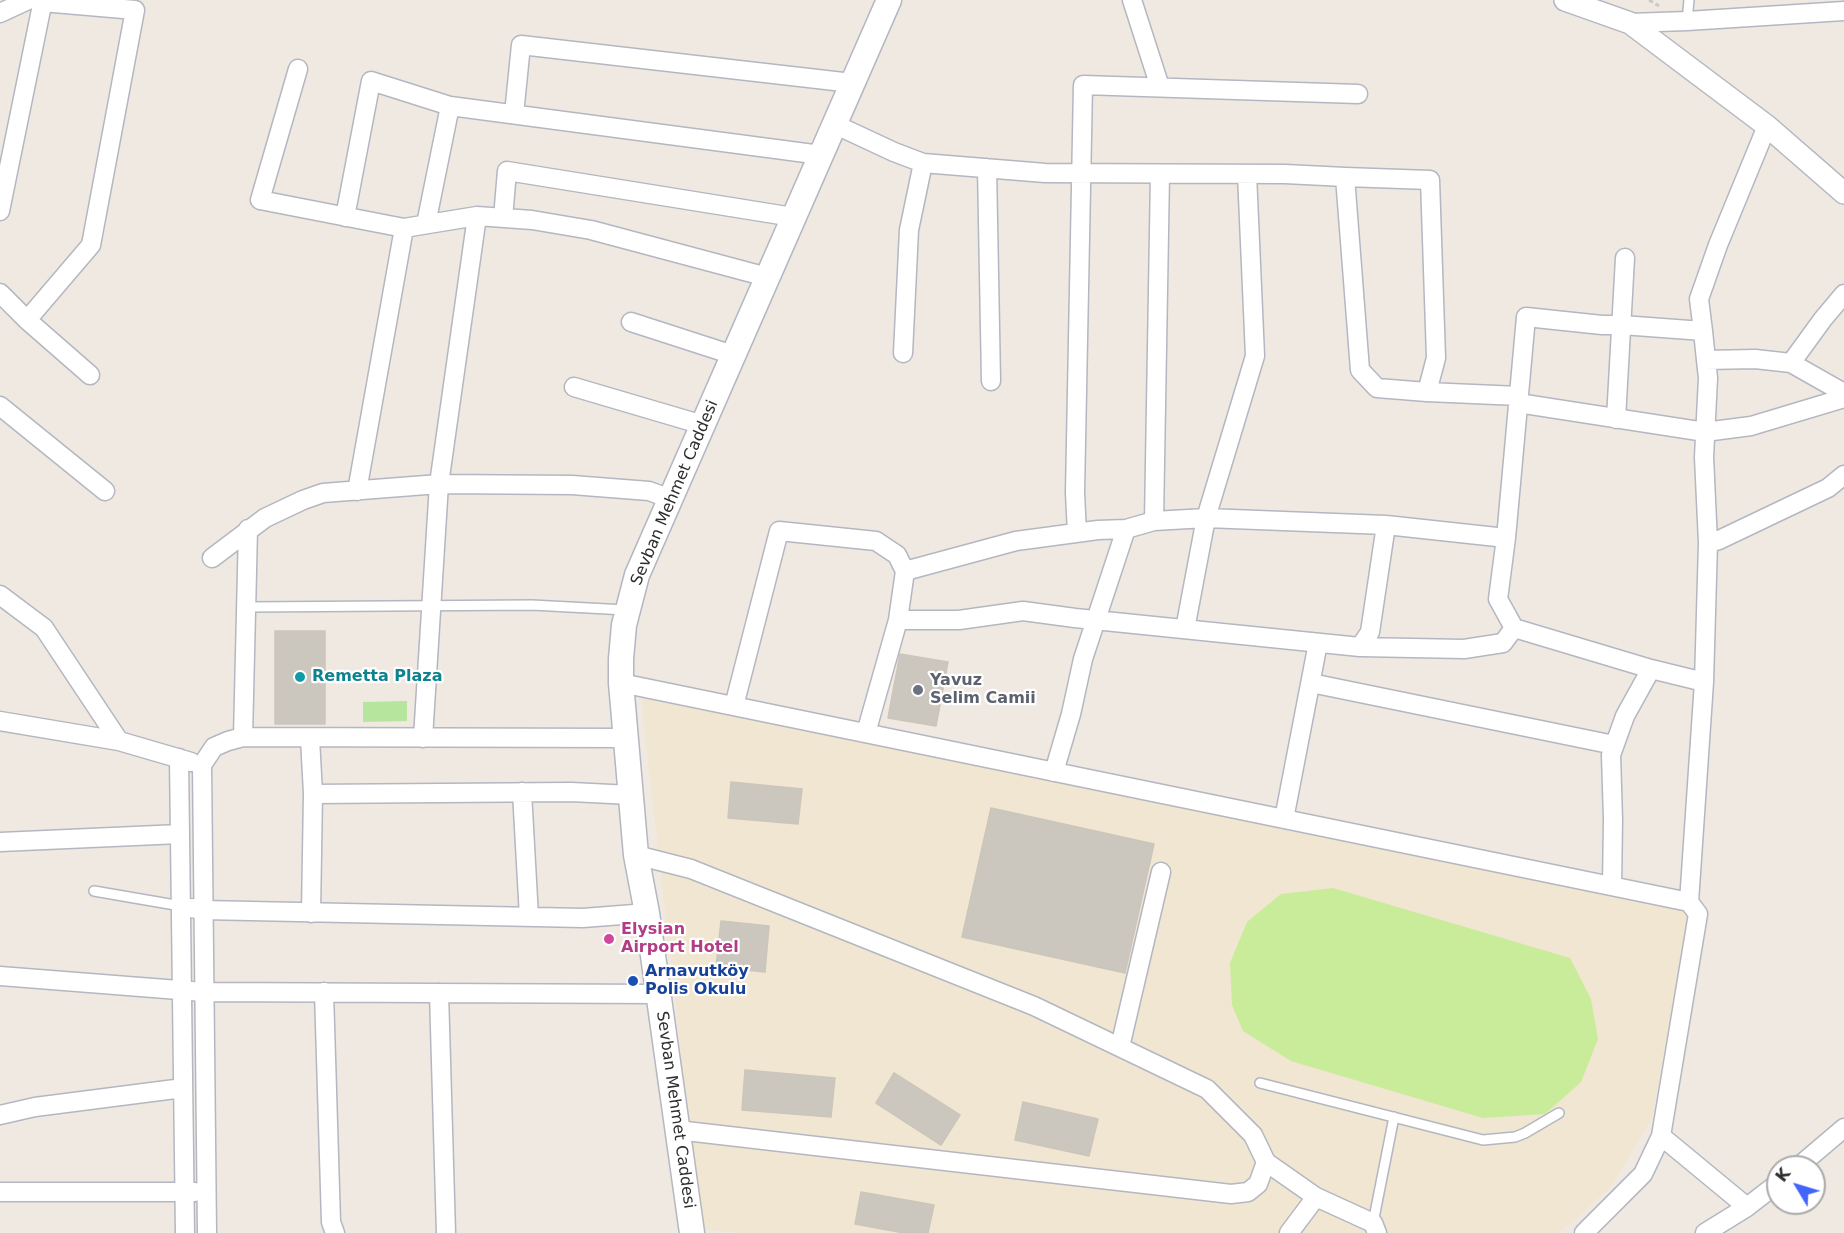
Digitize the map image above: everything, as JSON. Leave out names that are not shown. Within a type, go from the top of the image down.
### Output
[{"type":"main road","name":"Sevban Mehmet Caddesi","points":[[692,1233],[647,913],[636,855],[621,683],[624,625],[637,575],[889,0]]},
{"type":"street","points":[[1132,0],[1160,87]]},
{"type":"street","points":[[1565,0],[1630,23],[1767,126],[1844,194]]},
{"type":"street","points":[[0,211],[22,4],[135,10],[91,245],[27,320]]},
{"type":"street","points":[[1630,23],[1844,11]]},
{"type":"street","points":[[514,114],[521,45],[852,83]]},
{"type":"street","points":[[298,69],[260,200],[404,228],[477,216],[532,220],[591,230],[767,277]]},
{"type":"street","points":[[345,217],[371,81],[450,106],[821,155]]},
{"type":"street","points":[[1077,532],[1075,493],[1083,85],[1358,94]]},
{"type":"street","points":[[426,224],[450,106]]},
{"type":"street","points":[[834,124],[923,163],[1081,173],[1247,174],[1430,180],[1436,358],[1427,392]]},
{"type":"street","points":[[1584,1233],[1643,1174],[1660,1136],[1698,914],[1689,902],[1704,682],[1707,543],[1704,457],[1708,378],[1699,299],[1718,245],[1767,126]]},
{"type":"street","points":[[903,353],[909,230],[923,163]]},
{"type":"street","points":[[987,168],[991,381]]},
{"type":"street","points":[[503,218],[507,171],[793,217]]},
{"type":"street","points":[[1154,521],[1160,174]]},
{"type":"street","points":[[1185,629],[1206,518],[1255,356],[1247,174]]},
{"type":"street","points":[[1345,177],[1360,370],[1377,388],[1518,399],[1616,419],[1705,432],[1750,426],[1844,398]]},
{"type":"street","points":[[423,738],[439,484],[477,216]]},
{"type":"street","points":[[357,491],[404,228]]},
{"type":"street","points":[[1616,419],[1625,258]]},
{"type":"street","points":[[0,293],[90,375]]},
{"type":"street","points":[[1791,363],[1844,294]]},
{"type":"street","points":[[1703,331],[1602,325],[1526,317],[1506,538],[1498,599],[1514,628],[1651,669],[1704,682]]},
{"type":"street","points":[[631,322],[733,355]]},
{"type":"street","points":[[1706,360],[1755,359],[1791,363],[1844,393]]},
{"type":"street","points":[[574,387],[703,425]]},
{"type":"street","points":[[0,406],[105,491]]},
{"type":"street","points":[[1707,543],[1719,540],[1828,488],[1844,475]]},
{"type":"street","points":[[212,558],[248,529],[283,508],[323,493],[439,484],[572,485],[649,491],[671,499]]},
{"type":"street","points":[[905,572],[1016,541],[1077,532],[1126,530],[1154,521],[1206,518],[1386,525],[1506,538]]},
{"type":"street","points":[[1360,647],[1370,632],[1386,525]]},
{"type":"street","points":[[243,737],[248,607],[248,529]]},
{"type":"street","points":[[1054,772],[1071,714],[1083,659],[1098,620],[1126,530]]},
{"type":"street","points":[[734,706],[779,531],[876,541],[897,555],[905,572],[898,620],[866,733]]},
{"type":"street","points":[[0,595],[44,628],[119,741]]},
{"type":"street","points":[[898,620],[959,620],[1023,611],[1360,647],[1464,649],[1503,643],[1514,628]]},
{"type":"street","points":[[1284,819],[1318,643]]},
{"type":"street","points":[[1612,886],[1611,755],[1625,716],[1651,669]]},
{"type":"street","points":[[621,683],[1689,902]]},
{"type":"street","points":[[1311,683],[1614,745]]},
{"type":"street","points":[[0,721],[119,741],[202,765]]},
{"type":"street","points":[[207,1233],[202,765],[214,747],[243,737],[627,738]]},
{"type":"street","points":[[310,738],[313,794],[311,913]]},
{"type":"street","points":[[179,758],[185,1233]]},
{"type":"street","points":[[522,792],[529,917]]},
{"type":"street","points":[[313,794],[570,792],[631,795]]},
{"type":"street","points":[[0,842],[180,834]]},
{"type":"street","points":[[636,855],[701,873],[1034,1006],[1207,1089],[1253,1135],[1266,1162],[1316,1197],[1375,1228]]},
{"type":"street","points":[[1120,1047],[1161,872]]},
{"type":"street","points":[[181,906],[203,910],[583,918],[647,913]]},
{"type":"street","points":[[0,976],[204,992],[658,994]]},
{"type":"street","points":[[324,992],[331,1222],[335,1233]]},
{"type":"street","points":[[440,993],[446,1233]]},
{"type":"street","points":[[0,1115],[35,1107],[183,1089]]},
{"type":"street","points":[[1812,1155],[1844,1128]]},
{"type":"street","points":[[677,1130],[1231,1194],[1248,1192],[1258,1184],[1266,1162]]},
{"type":"street","points":[[1660,1136],[1747,1207]]},
{"type":"street","points":[[0,1192],[206,1192]]},
{"type":"street","points":[[1705,1233],[1766,1192]]},
{"type":"street","points":[[1289,1233],[1316,1197]]},
{"type":"lane","points":[[1687,21],[1689,0]]},
{"type":"lane","points":[[248,607],[532,605],[628,610]]},
{"type":"lane","points":[[94,891],[181,906]]},
{"type":"lane","points":[[1260,1083],[1472,1138],[1493,1140],[1525,1133],[1559,1113]]},
{"type":"lane","points":[[1375,1228],[1394,1118]]},
{"type":"shaded area","points":[[641,697],[1676,904],[1689,915],[1652,1119],[1610,1188],[1559,1233],[740,1233],[701,1229]]},
{"type":"green space","points":[[407,701],[407,721],[363,722],[363,702]]},
{"type":"green space","points":[[1333,888],[1570,958],[1591,999],[1598,1039],[1581,1082],[1545,1114],[1483,1118],[1291,1061],[1243,1031],[1232,1005],[1230,963],[1247,922],[1281,894]]},
{"type":"building","name":"Remetta Plaza","points":[[275,631],[325,631],[325,724],[275,724]]},
{"type":"building","name":"Yavuz Selim Camii","points":[[900,654],[948,662],[936,726],[888,718]]},
{"type":"building","points":[[731,782],[802,789],[798,824],[728,818]]},
{"type":"building","points":[[991,808],[1154,844],[1125,973],[962,937]]},
{"type":"building","points":[[721,921],[769,926],[765,972],[716,967]]},
{"type":"building","points":[[745,1070],[835,1078],[831,1117],[742,1110]]},
{"type":"building","points":[[894,1073],[960,1115],[941,1145],[876,1103]]},
{"type":"building","points":[[1023,1102],[1098,1119],[1089,1156],[1015,1140]]},
{"type":"building","points":[[861,1192],[934,1205],[928,1233],[904,1233],[855,1224]]},
{"type":"place","name":"Remetta Plaza","points":[[300,677]]},
{"type":"place","name":"Yavuz Selim Camii","points":[[918,690]]},
{"type":"place","name":"Elysian Airport Hotel","points":[[609,939]]},
{"type":"place","name":"Arnavutköy Polis Okulu","points":[[633,981]]}]
